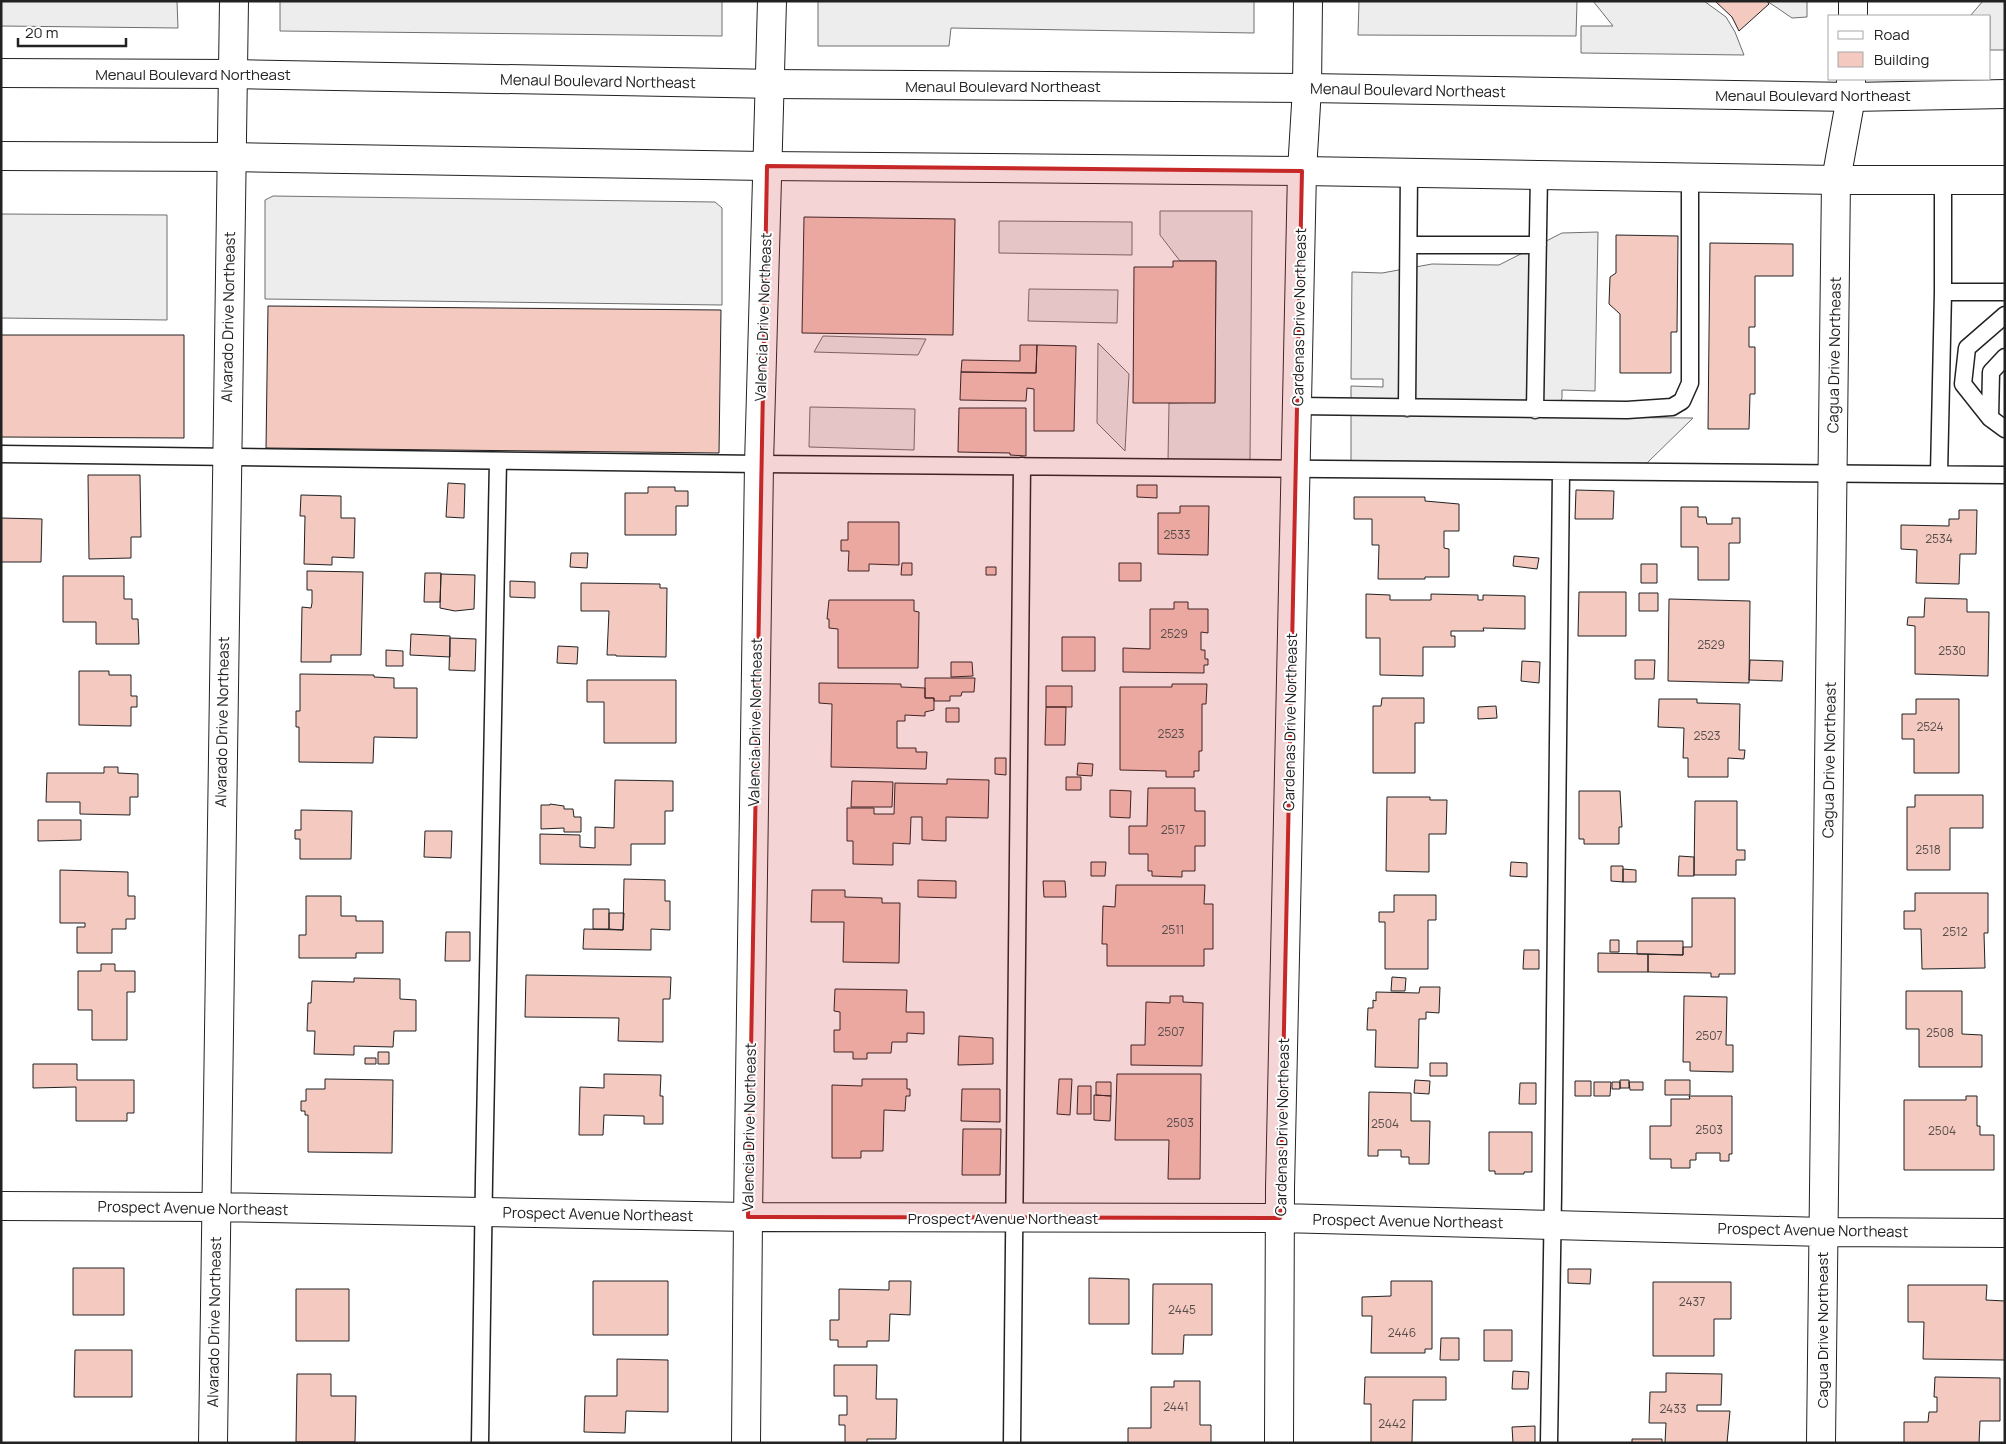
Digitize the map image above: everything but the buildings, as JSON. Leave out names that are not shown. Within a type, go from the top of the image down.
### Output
[{"type":"street","name":"Alvarado Drive Northeast","points":[[213,1443],[230,157],[234,1]]},
{"type":"street","name":"Valencia Drive Northeast","points":[[746,1443],[759,464],[772,1]]},
{"type":"street","name":"Cardenas Drive Northeast","points":[[1279,1443],[1280,1218],[1295,469],[1308,1]]},
{"type":"street","points":[[1853,1],[1853,15]]},
{"type":"street","name":"Menaul Boulevard Northeast","points":[[1,73],[232,74],[771,84],[1307,88],[1851,88],[2005,94]]},
{"type":"street","name":"Cagua Drive Northeast","points":[[1821,1443],[1836,180],[1851,88]]},
{"type":"street","points":[[1,156],[230,157],[767,166],[1409,172],[1836,180],[2005,180]]},
{"type":"street","name":"Prospect Avenue Northeast","points":[[1,1206],[216,1207],[748,1217],[1280,1218],[1823,1232],[2005,1233]]},
{"type":"lane","points":[[1407,408],[1409,172]]},
{"type":"lane","points":[[1535,410],[1539,175]]},
{"type":"lane","points":[[1297,406],[1535,410],[1657,410],[1672,407],[1682,401],[1690,383],[1690,178]]},
{"type":"lane","points":[[1939,474],[1943,292],[1943,180]]},
{"type":"lane","points":[[1409,245],[1538,244]]},
{"type":"lane","points":[[1943,292],[2005,292]]},
{"type":"lane","points":[[2005,315],[1967,348],[1964,384],[1990,418],[2005,429]]},
{"type":"lane","points":[[1990,418],[1991,372],[2005,357]]},
{"type":"lane","points":[[1,454],[759,464],[2005,475]]},
{"type":"lane","points":[[480,1443],[498,461]]},
{"type":"lane","points":[[1012,1443],[1022,466]]},
{"type":"lane","points":[[1549,1443],[1561,472]]},
{"type":"highlighted area","points":[[767,166],[1302,171],[1280,1218],[748,1217]]},
{"type":"shaded area","points":[[1,1],[177,1],[178,28],[1,26]]},
{"type":"shaded area","points":[[280,1],[722,1],[722,36],[280,31]]},
{"type":"shaded area","points":[[818,1],[1254,1],[1254,33],[951,28],[949,46],[818,46]]},
{"type":"shaded area","points":[[1359,1],[1577,1],[1576,36],[1358,35]]},
{"type":"shaded area","points":[[1593,1],[1704,1],[1726,17],[1735,32],[1744,55],[1581,53],[1581,26],[1613,26]]},
{"type":"shaded area","points":[[1767,1],[1807,1],[1807,17],[1792,18]]},
{"type":"shaded area","points":[[1983,1],[2005,1],[2005,50],[1991,50],[1991,15],[1971,15]]},
{"type":"shaded area","points":[[273,196],[715,202],[722,208],[722,305],[265,299],[265,200]]},
{"type":"shaded area","points":[[1160,211],[1252,211],[1250,462],[1168,461],[1169,403],[1215,402],[1216,261],[1180,261],[1160,235]]},
{"type":"shaded area","points":[[1,214],[167,215],[167,320],[1,318]]},
{"type":"shaded area","points":[[999,221],[1132,222],[1132,255],[999,253]]},
{"type":"shaded area","points":[[1598,232],[1595,391],[1562,390],[1562,398],[1555,417],[1693,418],[1647,463],[1351,461],[1351,386],[1383,387],[1383,379],[1351,379],[1352,272],[1382,273],[1432,264],[1499,265],[1562,233]]},
{"type":"shaded area","points":[[1029,289],[1118,290],[1117,323],[1028,321]]},
{"type":"shaded area","points":[[823,336],[926,339],[918,355],[814,352]]},
{"type":"shaded area","points":[[1098,343],[1129,374],[1125,451],[1097,423]]},
{"type":"shaded area","points":[[810,407],[915,409],[914,450],[809,447]]}]
